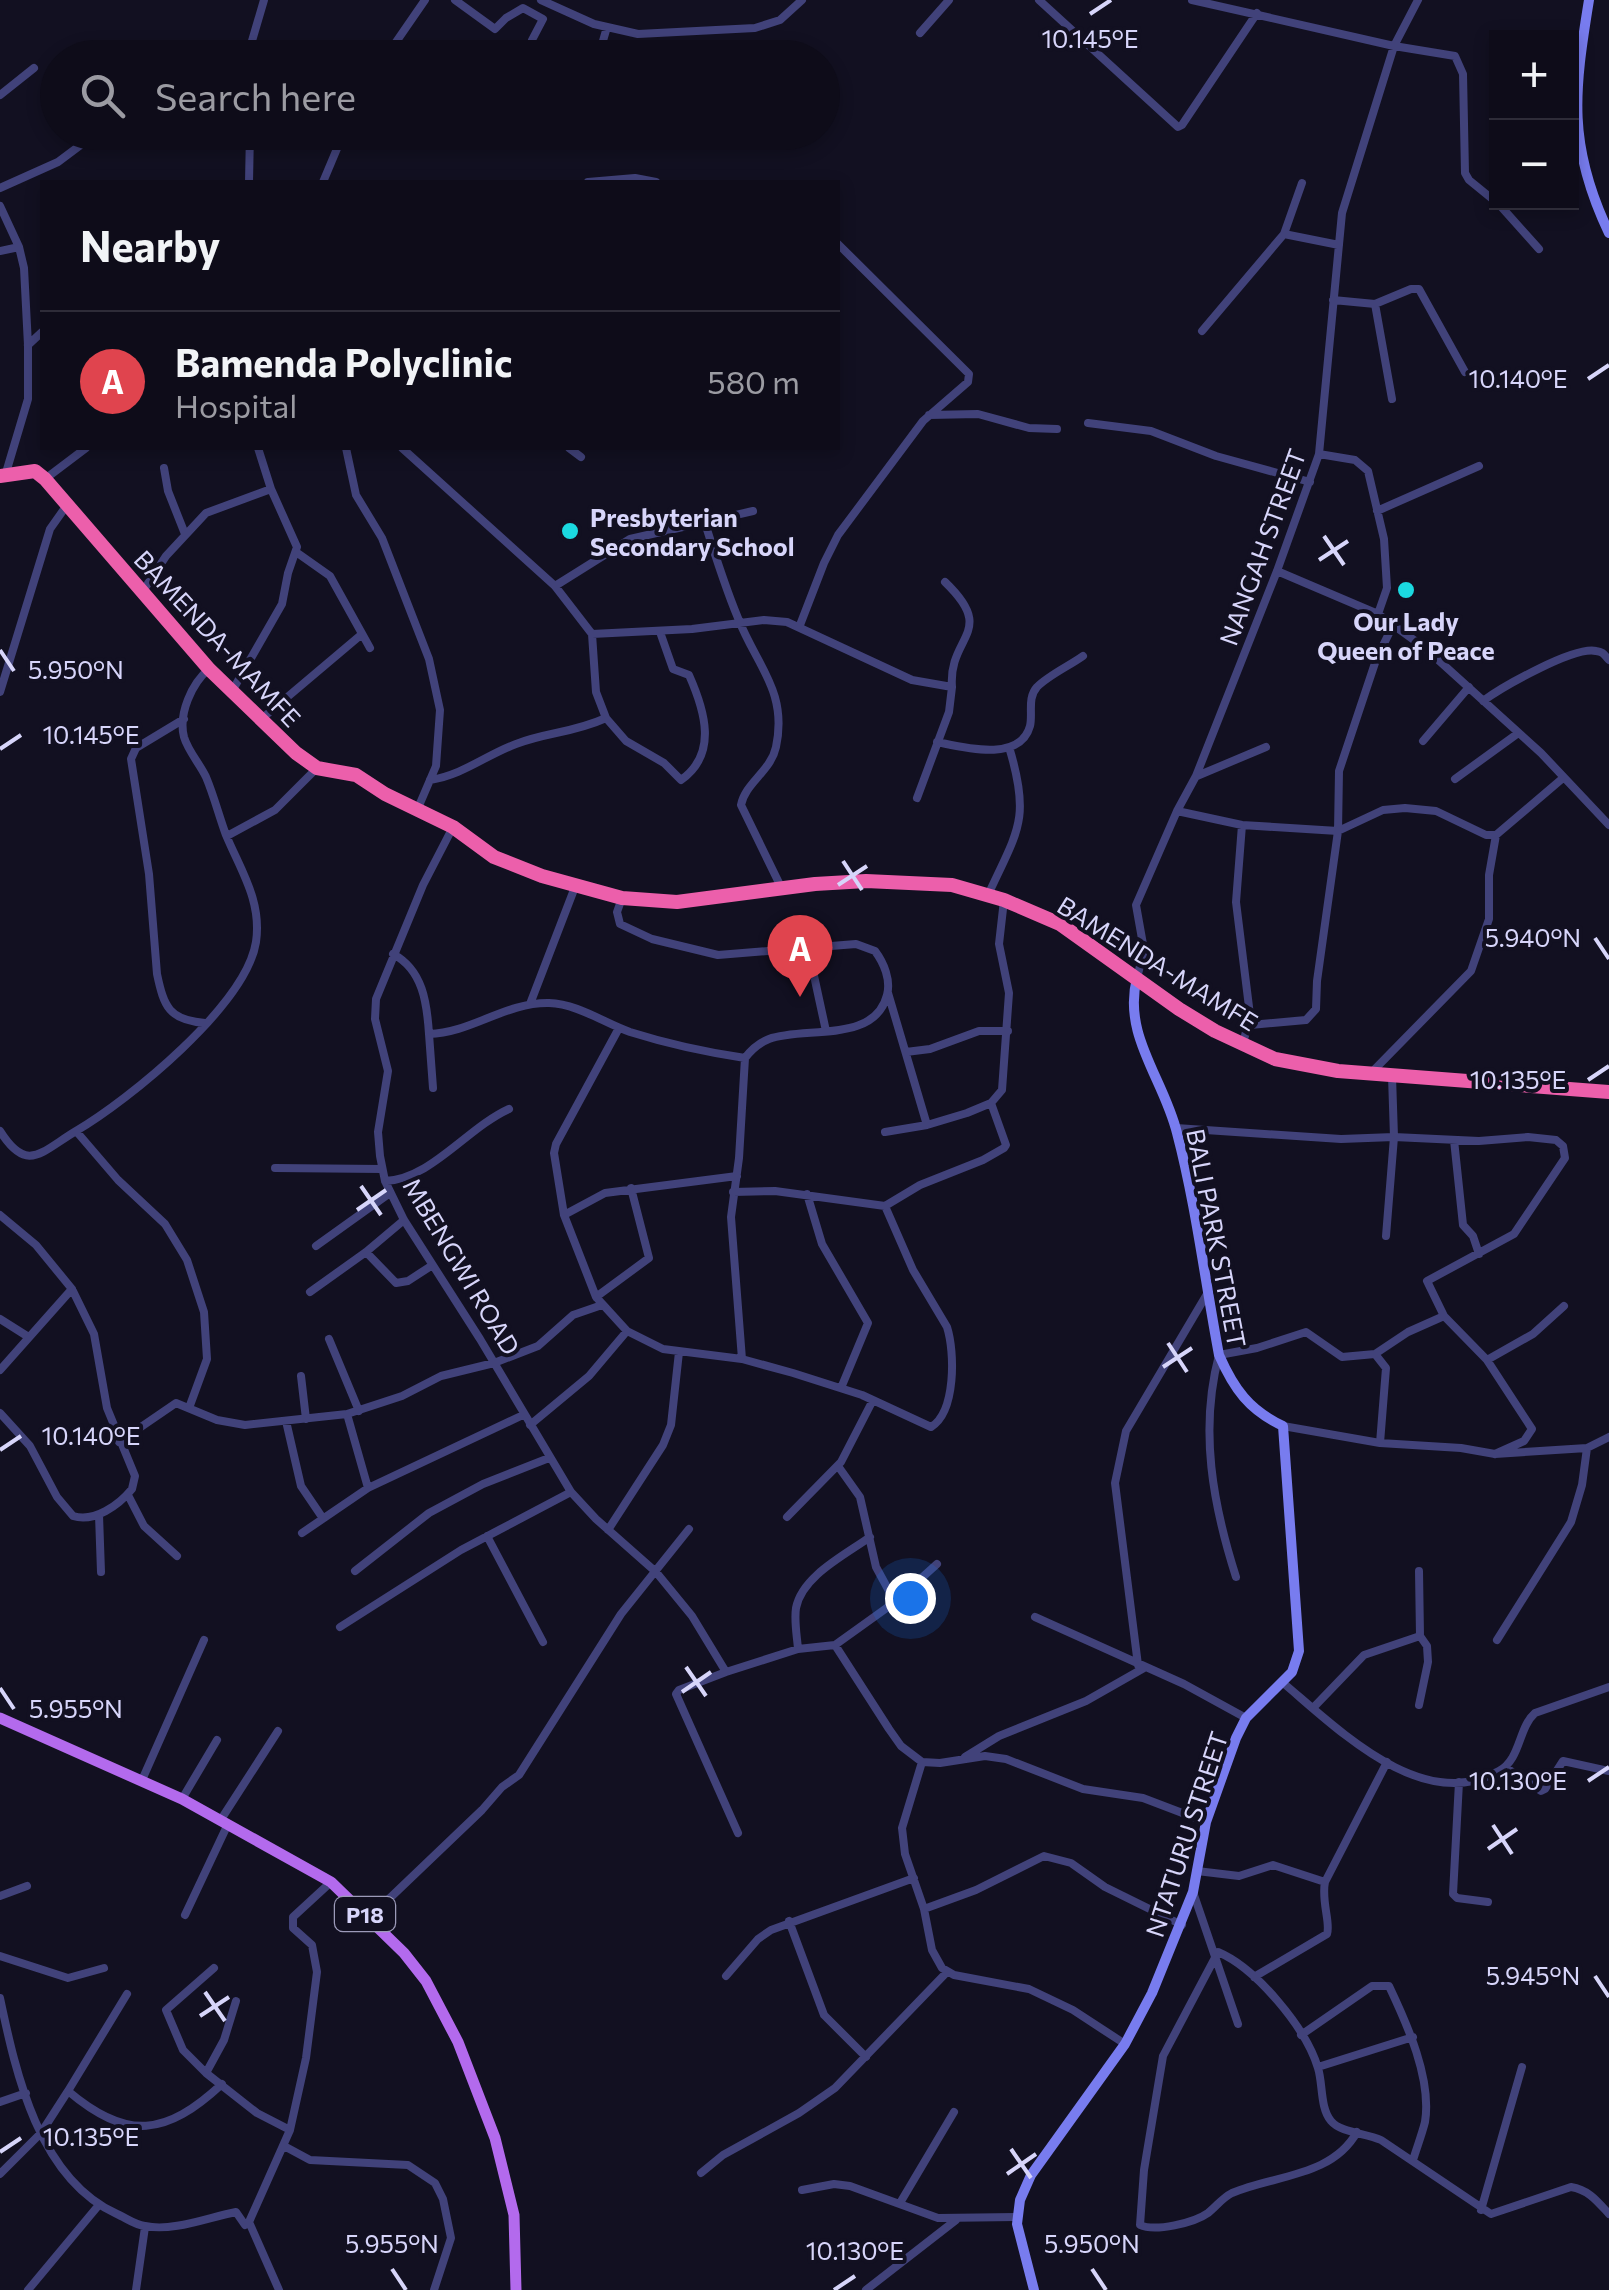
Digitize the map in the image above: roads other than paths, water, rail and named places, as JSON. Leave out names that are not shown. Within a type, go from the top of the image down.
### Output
[{"type":"highway","points":[[4,474],[35,471],[45,479]]},
{"type":"highway","name":"BAMENDA-MAMFE","points":[[45,479],[258,720],[317,768],[356,776],[453,827],[494,857],[576,887],[622,898],[677,902],[866,881],[952,885],[988,894],[1060,924],[1178,1008],[1275,1059],[1371,1074],[1609,1092]]},
{"type":"main road","name":"P18","points":[[0,1718],[182,1799],[331,1882],[404,1953],[426,1981],[458,2042],[495,2138],[514,2215],[516,2290]]},
{"type":"street","points":[[252,40],[264,0]]},
{"type":"street","points":[[397,40],[425,0]]},
{"type":"street","points":[[455,0],[495,30],[524,8],[543,20],[532,40]]},
{"type":"street","points":[[542,0],[607,27],[638,34],[755,28],[780,20],[802,0]]},
{"type":"street","points":[[920,34],[949,0]]},
{"type":"street","points":[[1040,0],[1178,126],[1257,13]]},
{"type":"street","points":[[1192,0],[1455,56],[1461,64],[1465,173],[1489,196]]},
{"type":"street","name":"NANGAH STREET","points":[[1137,978],[1144,950],[1136,906],[1176,811],[1196,776],[1278,570],[1319,454],[1344,202],[1394,46],[1418,0]]},
{"type":"street","points":[[1589,0],[1578,62],[1576,129],[1595,204],[1609,233]]},
{"type":"street","points":[[603,40],[607,27]]},
{"type":"street","points":[[0,96],[34,68]]},
{"type":"street","points":[[0,188],[58,162],[74,150]]},
{"type":"street","points":[[249,180],[250,150]]},
{"type":"street","points":[[324,180],[336,150]]},
{"type":"street","points":[[612,180],[646,180]]},
{"type":"street","points":[[1202,330],[1284,234],[1302,184]]},
{"type":"street","points":[[0,206],[19,247],[26,277],[28,345],[28,399],[4,474]]},
{"type":"street","points":[[1504,210],[1539,249]]},
{"type":"street","points":[[1284,234],[1338,245]]},
{"type":"street","points":[[800,625],[838,535],[929,416],[968,382],[969,374],[840,246]]},
{"type":"street","points":[[0,252],[19,247]]},
{"type":"street","points":[[1334,300],[1375,304],[1411,289],[1419,290],[1464,372]]},
{"type":"street","points":[[1375,304],[1392,398]]},
{"type":"street","points":[[28,345],[40,334]]},
{"type":"street","points":[[929,416],[978,414],[1028,428],[1057,429]]},
{"type":"street","points":[[1088,423],[1151,430],[1216,456],[1310,482]]},
{"type":"street","points":[[45,479],[83,450]]},
{"type":"street","points":[[259,450],[297,548],[295,554],[330,576],[370,648]]},
{"type":"street","points":[[346,450],[356,495],[389,554],[428,659],[440,710],[436,766],[418,808]]},
{"type":"street","points":[[404,450],[555,586],[592,634],[596,692],[606,718],[626,741],[664,762],[678,779],[686,778],[699,761],[706,742],[700,706],[689,676],[673,669],[660,632]]},
{"type":"street","points":[[572,450],[581,457]]},
{"type":"street","points":[[1319,454],[1363,463],[1368,470],[1384,539],[1387,588],[1378,614]]},
{"type":"street","points":[[1377,511],[1478,466]]},
{"type":"street","points":[[164,468],[168,491],[185,534]]},
{"type":"street","points":[[143,591],[185,534],[206,513],[272,489]]},
{"type":"street","points":[[0,692],[50,528],[66,505]]},
{"type":"street","points":[[555,586],[630,540],[754,510]]},
{"type":"street","points":[[705,523],[740,623],[772,681],[779,726],[769,766],[743,796],[741,805],[781,888]]},
{"type":"street","points":[[231,693],[282,604],[297,548]]},
{"type":"street","points":[[1278,570],[1394,624],[1541,753],[1609,825]]},
{"type":"street","points":[[917,798],[949,712],[953,662],[971,620],[962,598],[945,582]]},
{"type":"street","points":[[592,634],[660,632],[764,620],[800,625],[912,680],[952,687]]},
{"type":"street","points":[[1250,1025],[1306,1020],[1316,1009],[1338,831],[1339,771],[1370,675],[1394,624]]},
{"type":"street","points":[[258,720],[362,634]]},
{"type":"street","points":[[1482,701],[1524,675],[1590,650],[1609,660]]},
{"type":"street","points":[[937,742],[982,749],[1009,747],[1026,734],[1036,688],[1083,656]]},
{"type":"street","points":[[0,1131],[21,1156],[39,1152],[76,1131],[134,1092],[205,1023],[243,978],[256,944],[257,906],[226,836],[206,776],[185,740],[184,719],[195,681],[209,669]]},
{"type":"street","points":[[1423,741],[1469,687]]},
{"type":"street","points":[[430,780],[458,774],[512,745],[577,731],[606,718]]},
{"type":"street","points":[[184,719],[136,748],[131,759],[163,1002],[177,1016],[205,1023]]},
{"type":"street","points":[[1455,779],[1517,734]]},
{"type":"street","points":[[988,894],[1021,816],[1020,783],[1009,747]]},
{"type":"street","points":[[1196,776],[1266,747]]},
{"type":"street","points":[[226,836],[275,810],[317,768]]},
{"type":"street","points":[[1371,1074],[1471,971],[1489,919],[1489,875],[1496,836],[1562,778]]},
{"type":"street","points":[[1176,811],[1242,826],[1338,831],[1383,810],[1406,808],[1436,811],[1496,836]]},
{"type":"street","points":[[1242,826],[1236,902],[1250,1025],[1242,1045]]},
{"type":"street","name":"MBENGWI ROAD","points":[[453,827],[376,999],[374,1019],[388,1071],[378,1132],[385,1181],[404,1220],[571,1492],[656,1572],[692,1616],[726,1672]]},
{"type":"street","points":[[530,1004],[576,887]]},
{"type":"street","points":[[622,898],[617,912],[620,924],[652,940],[718,955],[868,946],[882,961],[927,1125]]},
{"type":"street","points":[[884,1132],[927,1125],[991,1103],[1004,1084],[1009,993],[998,944],[1004,900]]},
{"type":"street","points":[[808,948],[826,1031]]},
{"type":"street","points":[[393,954],[415,971],[424,995],[433,1088]]},
{"type":"street","name":"BALI PARK STREET","points":[[1137,978],[1133,1018],[1176,1128],[1219,1355],[1240,1396],[1264,1417],[1284,1426]]},
{"type":"street","points":[[742,1359],[731,1238],[744,1058],[771,1038],[852,1028],[882,1008],[888,993]]},
{"type":"street","points":[[429,1034],[455,1030],[530,1004],[569,1006],[664,1043],[744,1058]]},
{"type":"street","points":[[619,1028],[556,1144],[554,1162],[564,1214],[599,1301],[627,1330],[679,1352],[742,1359],[841,1388],[928,1427],[935,1425],[946,1406],[953,1368],[952,1343],[885,1206]]},
{"type":"street","points":[[906,1052],[930,1049],[979,1031],[1008,1030]]},
{"type":"street","points":[[1386,1236],[1394,1137],[1392,1076]]},
{"type":"street","points":[[734,1192],[807,1194],[845,1203],[885,1206],[920,1185],[1004,1148],[1006,1144],[991,1103]]},
{"type":"street","points":[[385,1181],[422,1172],[472,1130],[509,1109]]},
{"type":"street","points":[[1176,1128],[1342,1139],[1556,1140],[1565,1158],[1520,1229],[1507,1240],[1427,1281],[1444,1316],[1487,1360],[1532,1429],[1524,1441],[1494,1454]]},
{"type":"street","points":[[76,1131],[118,1180],[165,1224],[187,1260],[204,1312],[208,1360],[190,1408]]},
{"type":"street","points":[[1454,1140],[1463,1225],[1473,1236],[1479,1254]]},
{"type":"street","points":[[275,1168],[382,1169]]},
{"type":"street","points":[[564,1214],[594,1197],[631,1188],[736,1176]]},
{"type":"street","points":[[118,1442],[174,1404],[232,1424],[258,1426],[347,1414],[402,1396],[442,1376],[538,1346],[649,1258],[631,1188]]},
{"type":"street","points":[[316,1246],[390,1193]]},
{"type":"street","points":[[807,1194],[822,1244],[868,1323],[841,1388]]},
{"type":"street","points":[[0,1215],[36,1245],[72,1289],[94,1334],[107,1408],[135,1476],[128,1494],[99,1515],[79,1518],[66,1512],[30,1446],[0,1413]]},
{"type":"street","points":[[310,1292],[404,1220]]},
{"type":"street","points":[[366,1252],[396,1283],[408,1281],[432,1266]]},
{"type":"street","points":[[0,1370],[72,1289]]},
{"type":"street","points":[[1141,1667],[1115,1483],[1118,1461],[1126,1431],[1208,1294]]},
{"type":"street","points":[[1487,1360],[1533,1334],[1564,1306]]},
{"type":"street","points":[[1236,1578],[1218,1521],[1213,1490],[1210,1402],[1219,1355],[1306,1332],[1342,1357],[1376,1354],[1408,1332],[1444,1316]]},
{"type":"street","points":[[0,1319],[27,1336]]},
{"type":"street","points":[[530,1425],[589,1376],[627,1330]]},
{"type":"street","points":[[329,1339],[359,1411]]},
{"type":"street","points":[[608,1530],[671,1425],[679,1352]]},
{"type":"street","points":[[1376,1354],[1386,1368],[1380,1443]]},
{"type":"street","points":[[301,1376],[306,1419]]},
{"type":"street","points":[[787,1517],[838,1466],[873,1400]]},
{"type":"street","points":[[347,1414],[368,1488]]},
{"type":"street","points":[[302,1532],[368,1488],[524,1415]]},
{"type":"street","points":[[286,1422],[301,1486],[322,1517]]},
{"type":"street","points":[[1284,1426],[1380,1443],[1494,1454],[1587,1448],[1609,1437]]},
{"type":"street","name":"NTATURU STREET","points":[[1016,2217],[1031,2175],[1125,2044],[1182,1925],[1193,1892],[1206,1822],[1246,1718],[1298,1661],[1284,1426]]},
{"type":"street","points":[[1497,1640],[1571,1522],[1587,1448]]},
{"type":"street","points":[[355,1571],[429,1513],[483,1484],[549,1458]]},
{"type":"street","points":[[838,1466],[860,1497],[878,1574],[895,1602]]},
{"type":"street","points":[[340,1627],[421,1573],[571,1492]]},
{"type":"street","points":[[128,1494],[144,1526],[177,1556]]},
{"type":"street","points":[[99,1515],[101,1572]]},
{"type":"street","points":[[369,1918],[502,1787],[519,1775],[613,1626],[690,1529]]},
{"type":"street","points":[[487,1536],[544,1642]]},
{"type":"street","points":[[798,1648],[796,1619],[801,1594],[814,1578],[870,1537]]},
{"type":"street","points":[[738,1834],[676,1694],[798,1648],[835,1644],[895,1602],[937,1564]]},
{"type":"street","points":[[1419,1572],[1420,1636],[1428,1646],[1420,1705]]},
{"type":"street","points":[[1035,1617],[1184,1684],[1246,1718]]},
{"type":"street","points":[[1313,1708],[1364,1655],[1420,1636]]},
{"type":"street","points":[[142,1780],[204,1640]]},
{"type":"street","points":[[835,1644],[895,1738],[922,1762],[1006,1758],[1083,1789],[1143,1798],[1206,1822]]},
{"type":"street","points":[[963,1758],[999,1736],[1086,1701],[1141,1667]]},
{"type":"street","points":[[1282,1682],[1386,1762],[1429,1782],[1459,1782],[1486,1776],[1506,1766],[1527,1721],[1536,1713],[1609,1687]]},
{"type":"street","points":[[185,1916],[224,1824],[278,1731]]},
{"type":"street","points":[[182,1799],[216,1740]]},
{"type":"street","points":[[1506,1766],[1540,1791],[1563,1761],[1609,1770]]},
{"type":"street","points":[[922,1762],[902,1828],[932,1950],[947,1972],[1029,1989],[1072,2010],[1125,2044]]},
{"type":"street","points":[[1254,1978],[1327,1934],[1330,1926],[1324,1915],[1325,1882],[1386,1762]]},
{"type":"street","points":[[1459,1782],[1453,1894],[1457,1898],[1488,1902]]},
{"type":"street","points":[[924,1909],[976,1890],[1044,1856],[1071,1864],[1105,1887],[1182,1925]]},
{"type":"street","points":[[1197,1870],[1240,1876],[1273,1866],[1325,1882]]},
{"type":"street","points":[[726,1976],[758,1939],[789,1922],[914,1878]]},
{"type":"street","points":[[0,1998],[26,2093],[42,2133],[68,2178],[98,2206],[146,2227],[236,2212],[245,2225],[290,2130],[306,2058],[317,1972],[312,1945],[292,1922],[293,1916],[331,1882]]},
{"type":"street","points":[[0,1896],[27,1886]]},
{"type":"street","points":[[1193,1892],[1238,2024]]},
{"type":"street","points":[[789,1922],[824,2015],[866,2057]]},
{"type":"street","points":[[1357,2132],[1346,2148],[1316,2168],[1230,2194],[1203,2216],[1148,2228],[1140,2225],[1144,2170],[1163,2056],[1218,1952],[1275,1998],[1301,2035],[1318,2067],[1326,2114],[1337,2126],[1368,2134],[1491,2214],[1571,2188],[1594,2196],[1609,2214]]},
{"type":"street","points":[[0,1956],[68,1978],[104,1968]]},
{"type":"street","points":[[214,1968],[166,2010],[183,2050],[257,2113],[290,2130]]},
{"type":"street","points":[[701,2173],[723,2155],[835,2088],[947,1972]]},
{"type":"street","points":[[1301,2035],[1378,1984],[1389,1986],[1413,2037],[1426,2104],[1425,2122],[1413,2160]]},
{"type":"street","points":[[0,2174],[42,2133],[126,1994]]},
{"type":"street","points":[[206,2073],[224,2040],[236,2001]]},
{"type":"street","points":[[1318,2067],[1413,2037]]},
{"type":"street","points":[[1481,2210],[1522,2067]]},
{"type":"street","points":[[68,2090],[114,2122],[135,2128],[151,2127],[180,2116],[222,2084]]},
{"type":"street","points":[[0,2102],[26,2093]]},
{"type":"street","points":[[900,2203],[954,2112]]},
{"type":"street","points":[[284,2146],[310,2160],[408,2164],[434,2183],[443,2199],[451,2238],[434,2290]]},
{"type":"street","points":[[802,2190],[834,2184],[938,2218],[1016,2217],[1034,2290]]},
{"type":"street","points":[[28,2290],[98,2206]]},
{"type":"street","points":[[866,2290],[956,2220]]},
{"type":"street","points":[[249,2222],[280,2290]]},
{"type":"street","points":[[136,2290],[146,2227]]},
{"type":"place","name":"Presbyterian Secondary School","points":[[570,531]]},
{"type":"place","name":"Our Lady Queen of Peace","points":[[1406,590]]},
{"type":"place","name":"Bamenda Polyclinic","points":[[800,997]]}]
